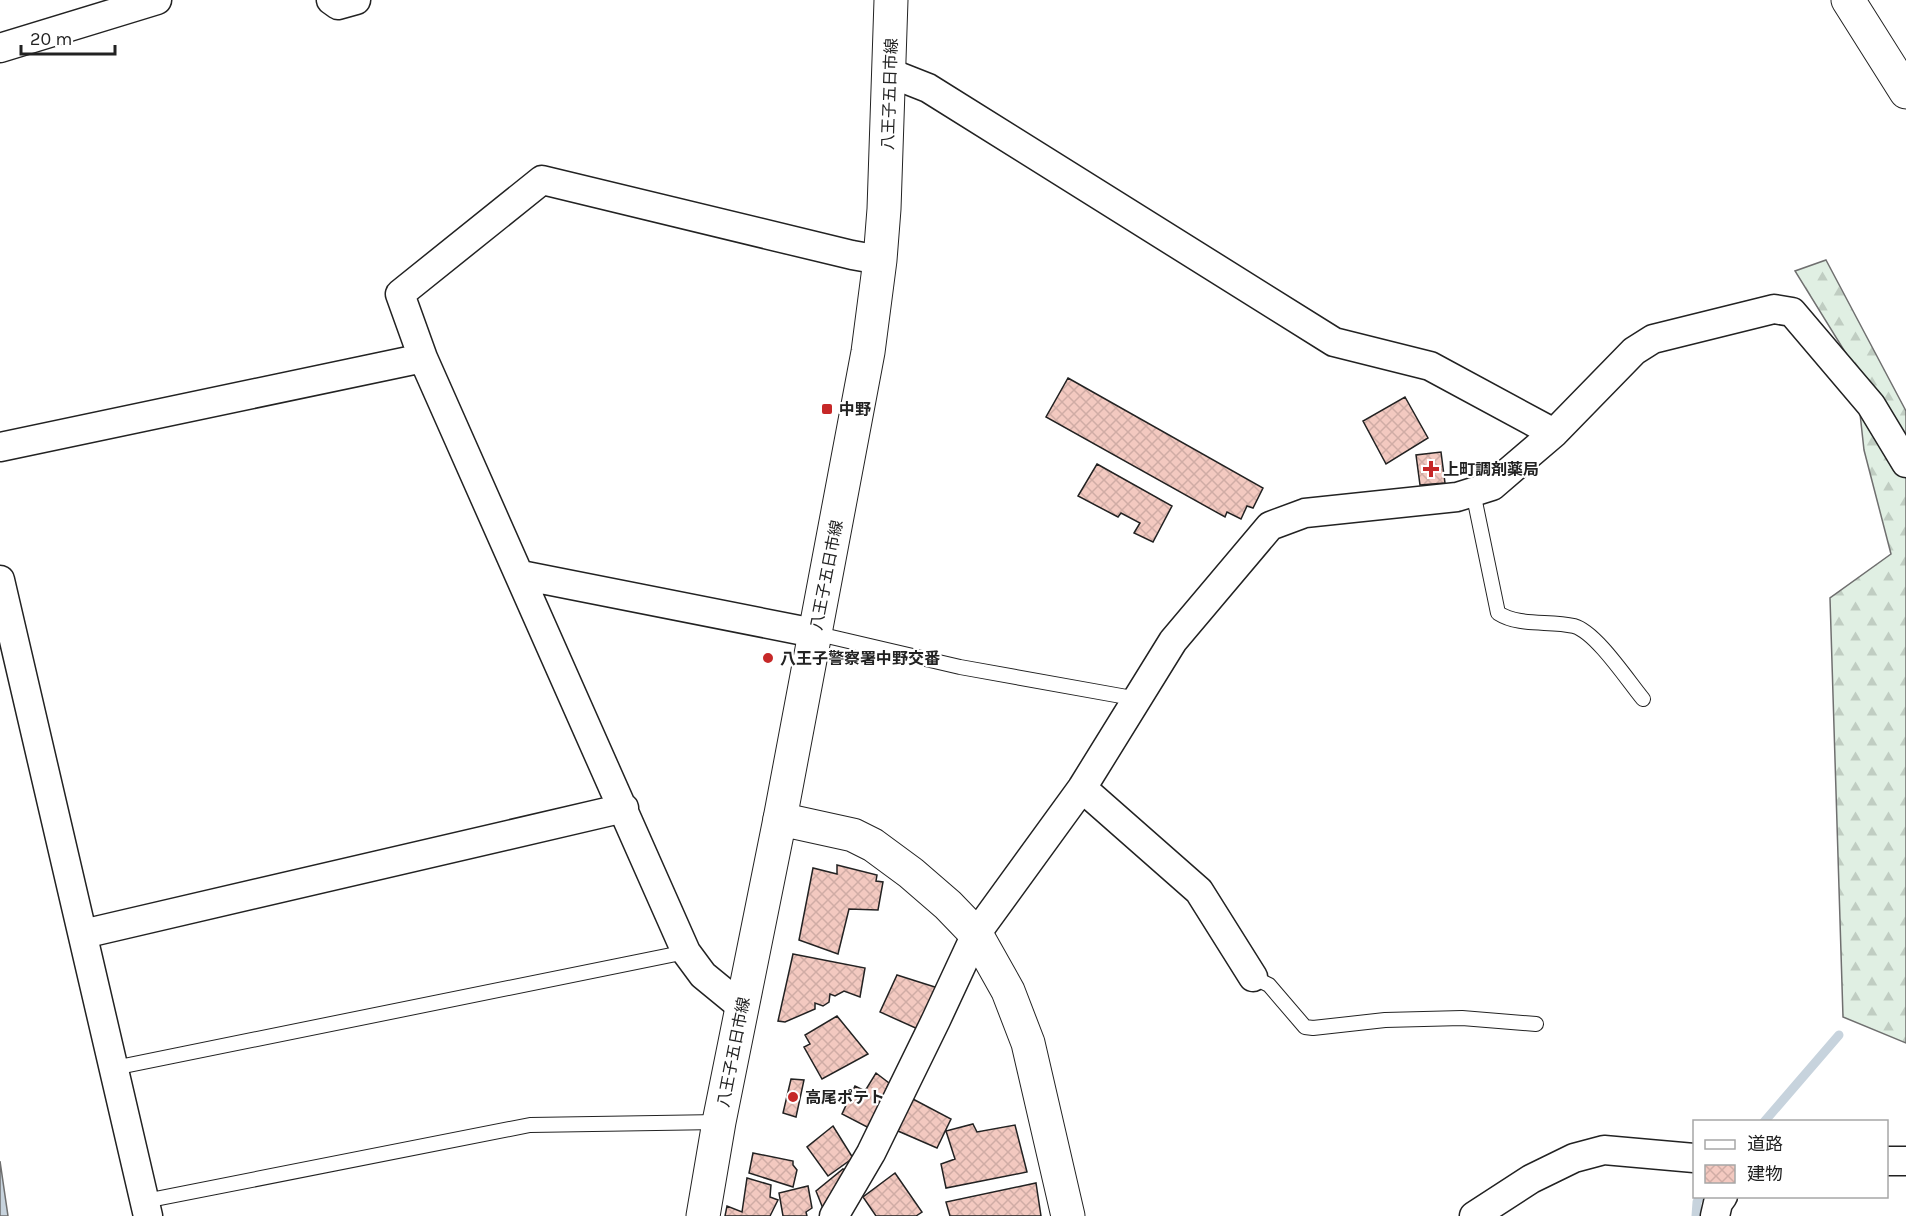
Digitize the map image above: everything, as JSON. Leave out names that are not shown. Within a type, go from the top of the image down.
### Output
[{"type":"main road","name":"八王子五日市線","points":[[703,1216],[719,1122],[780,819],[868,352],[880,260],[890,73],[891,0]]},
{"type":"main road","points":[[1848,0],[1906,92]]},
{"type":"main road","points":[[780,819],[853,835],[873,845],[911,873],[976,934],[1008,991],[1028,1043],[1068,1216]]},
{"type":"street","points":[[0,48],[157,0]]},
{"type":"street","points":[[331,0],[338,5],[356,0]]},
{"type":"street","points":[[890,73],[928,88],[1334,342],[1430,366],[1554,433]]},
{"type":"street","points":[[742,1007],[703,975],[686,952],[624,807],[423,358],[400,294],[543,180],[841,253],[880,260]]},
{"type":"street","points":[[834,1216],[871,1153],[976,934],[1082,788],[1173,641],[1270,526],[1305,513],[1457,497],[1492,486],[1554,433],[1634,351],[1653,339],[1774,309],[1792,312],[1871,405],[1906,463]]},
{"type":"street","points":[[0,447],[423,358]]},
{"type":"street","points":[[520,575],[814,633]]},
{"type":"street","points":[[0,580],[146,1209]]},
{"type":"street","points":[[1082,788],[1199,891],[1253,977]]},
{"type":"street","points":[[83,934],[624,807]]},
{"type":"street","points":[[1474,1216],[1531,1179],[1574,1158],[1604,1150],[1693,1158]]},
{"type":"street","points":[[1888,1161],[1906,1161]]},
{"type":"street","points":[[1715,1216],[1718,1203],[1722,1198]]},
{"type":"lane","points":[[1473,492],[1497,613],[1507,619],[1576,627],[1595,640],[1643,699]]},
{"type":"lane","points":[[814,633],[960,667],[1138,699]]},
{"type":"lane","points":[[114,1068],[686,952]]},
{"type":"lane","points":[[1253,977],[1269,986],[1305,1027],[1385,1020],[1462,1018],[1536,1024]]},
{"type":"lane","points":[[146,1209],[530,1125],[719,1122]]},
{"type":"green space","points":[[1826,260],[1906,411],[1906,1043],[1843,1017],[1830,598],[1891,554],[1864,450],[1855,368],[1795,271]]},
{"type":"shaded area","points":[[0,1161],[8,1216],[0,1216]]},
{"type":"building","points":[[1068,378],[1263,488],[1253,508],[1247,506],[1241,519],[1227,512],[1225,517],[1046,417]]},
{"type":"building","points":[[1405,397],[1428,438],[1386,464],[1363,421]]},
{"type":"building","name":"上町調剤薬局","points":[[1441,452],[1445,483],[1420,485],[1416,455]]},
{"type":"building","points":[[1097,464],[1172,506],[1153,542],[1134,533],[1140,523],[1121,513],[1118,517],[1078,496]]},
{"type":"building","points":[[837,865],[877,875],[876,881],[883,882],[878,910],[849,909],[838,954],[799,940],[813,868],[837,874]]},
{"type":"building","points":[[793,954],[865,968],[860,997],[844,991],[835,996],[830,994],[829,1002],[823,1006],[815,1003],[815,1009],[785,1022],[778,1021]]},
{"type":"building","points":[[897,975],[938,988],[920,1030],[880,1012]]},
{"type":"building","points":[[837,1016],[868,1054],[822,1079],[804,1047],[810,1044],[805,1035]]},
{"type":"building","points":[[876,1073],[889,1083],[869,1128],[842,1114],[855,1086],[865,1091]]},
{"type":"building","name":"高尾ポテト","points":[[791,1079],[804,1080],[796,1117],[783,1113]]},
{"type":"building","points":[[911,1098],[951,1119],[937,1148],[898,1131]]},
{"type":"building","points":[[973,1124],[977,1132],[1015,1125],[1027,1172],[946,1188],[941,1164],[955,1159],[946,1131]]},
{"type":"building","points":[[833,1126],[853,1158],[828,1176],[807,1147]]},
{"type":"building","points":[[753,1153],[793,1161],[797,1170],[793,1187],[749,1173]]},
{"type":"building","points":[[843,1169],[854,1174],[826,1216],[816,1191]]},
{"type":"building","points":[[895,1173],[922,1212],[916,1216],[876,1216],[863,1197]]},
{"type":"building","points":[[747,1178],[771,1185],[770,1197],[778,1200],[770,1216],[725,1216],[727,1206],[742,1212]]},
{"type":"building","points":[[1036,1183],[1041,1216],[950,1216],[946,1202]]},
{"type":"building","points":[[808,1186],[812,1208],[806,1212],[807,1216],[783,1216],[779,1193]]},
{"type":"waterway","points":[[1766,1120],[1839,1035]]},
{"type":"waterway","points":[[1696,1216],[1699,1198]]},
{"type":"place","name":"中野","points":[[827,409]]},
{"type":"place","name":"上町調剤薬局","points":[[1431,469]]},
{"type":"place","name":"八王子警察署中野交番","points":[[768,658]]},
{"type":"place","name":"高尾ポテト","points":[[793,1097]]}]
